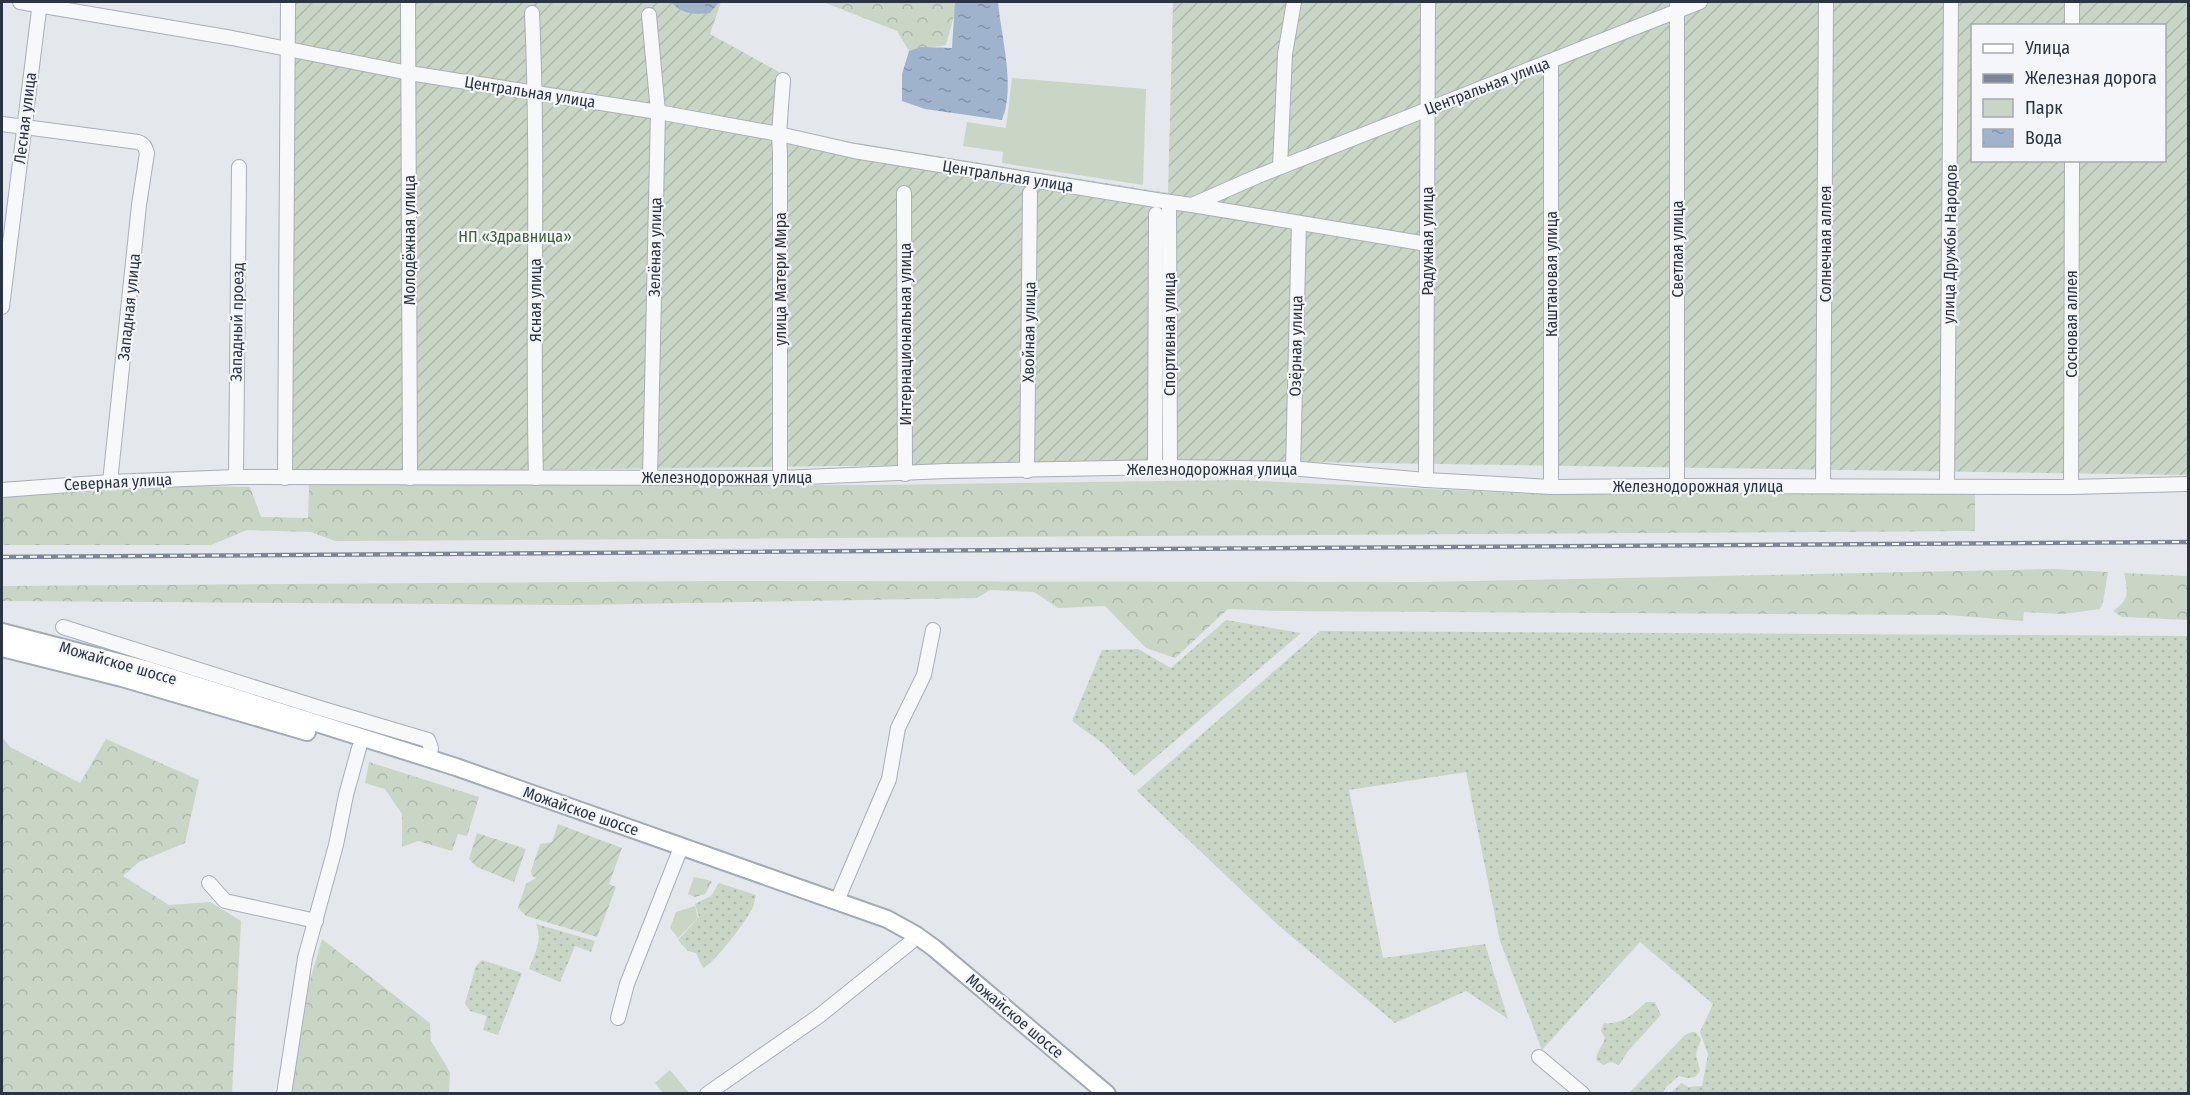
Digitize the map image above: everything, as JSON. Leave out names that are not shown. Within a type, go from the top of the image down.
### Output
[{"type":"main road","name":"Можайское шоссе","points":[[2,632],[23,645],[132,681],[454,776],[884,928],[911,942],[1093,1094]]},
{"type":"main road","name":"Можайское шоссе","points":[[2,648],[23,645],[155,672],[429,758],[887,919],[916,935],[1107,1094]]},
{"type":"street","name":"Центральная улица","points":[[20,2],[40,3],[232,38],[409,73],[658,112],[779,134],[854,151],[1192,205],[1280,167],[1551,61],[1677,7],[1700,2]]},
{"type":"street","points":[[285,478],[288,2]]},
{"type":"street","name":"Молодёжная улица","points":[[408,2],[410,478]]},
{"type":"street","points":[[1280,167],[1285,54],[1294,2]]},
{"type":"street","name":"Радужная улица","points":[[1426,480],[1428,2]]},
{"type":"street","name":"Солнечная аллея","points":[[1823,486],[1826,2]]},
{"type":"street","name":"улица Дружбы Народов","points":[[1947,486],[1951,2]]},
{"type":"street","points":[[2072,2],[2072,24]]},
{"type":"street","name":"Лесная улица","points":[[2,307],[40,3]]},
{"type":"street","name":"Светлая улица","points":[[1677,7],[1677,486]]},
{"type":"street","name":"Ясная улица","points":[[531,13],[536,93],[534,397],[536,478]]},
{"type":"street","name":"Зелёная улица","points":[[649,15],[658,112],[650,478]]},
{"type":"street","name":"Каштановая улица","points":[[1551,61],[1551,488]]},
{"type":"street","name":"улица Матери Мира","points":[[780,478],[779,134],[783,80]]},
{"type":"street","points":[[2,124],[23,127]]},
{"type":"street","name":"Западная улица","points":[[23,127],[132,141],[144,145],[147,153],[139,205],[110,482]]},
{"type":"street","name":"Сосновая аллея","points":[[2071,487],[2072,162]]},
{"type":"street","name":"Западный проезд","points":[[236,477],[239,167]]},
{"type":"street","name":"Хвойная улица","points":[[1027,471],[1030,193]]},
{"type":"street","name":"Интернациональная улица","points":[[904,194],[905,474]]},
{"type":"street","name":"Спортивная улица","points":[[1169,202],[1170,467]]},
{"type":"street","points":[[1192,205],[1427,244]]},
{"type":"street","points":[[1155,467],[1156,214]]},
{"type":"street","name":"Озёрная улица","points":[[1293,469],[1299,223]]},
{"type":"street","name":"Железнодорожная улица","points":[[236,477],[780,478],[946,471],[1170,467],[1293,469],[1551,488],[2071,487],[2188,484]]},
{"type":"street","name":"Северная улица","points":[[2,490],[110,482],[236,477]]},
{"type":"street","points":[[63,627],[428,740],[431,748],[429,758]]},
{"type":"street","points":[[837,901],[889,779],[898,729],[924,675],[933,630]]},
{"type":"street","points":[[284,1094],[305,958],[359,748]]},
{"type":"street","points":[[618,1018],[627,984],[678,855]]},
{"type":"street","points":[[209,883],[225,901],[316,921]]},
{"type":"street","points":[[707,1094],[819,1016],[911,942]]},
{"type":"street","points":[[1539,1057],[1583,1094]]},
{"type":"green space","name":"НП «Здравница»","points":[[281,2],[721,2],[710,34],[779,72],[776,130],[1168,193],[1173,2],[2188,2],[2188,475],[1237,461],[278,473]]},
{"type":"green space","points":[[823,2],[957,2],[957,5],[946,45],[909,51],[897,31]]},
{"type":"green space","points":[[1012,78],[1146,89],[1143,185],[1002,163],[1003,152],[963,146],[967,122],[1006,128]]},
{"type":"green space","points":[[1239,480],[1539,494],[1975,491],[1975,531],[335,541],[311,532],[247,530],[211,545],[2,545],[2,497],[193,486],[250,487],[261,517],[308,518],[309,485],[879,485]]},
{"type":"green space","points":[[2053,569],[2108,572],[2100,609],[2063,614],[2024,612],[2023,621],[1948,615],[1228,609],[1175,658],[1146,648],[1105,606],[1058,608],[1034,592],[990,590],[977,598],[574,605],[2,601],[2,586],[727,581],[1425,582]]},
{"type":"green space","points":[[2124,573],[2188,576],[2188,620],[2122,617],[2113,611],[2125,599]]},
{"type":"green space","points":[[1226,620],[1301,633],[1134,776],[1105,745],[1072,721],[1102,650],[1138,649],[1171,668]]},
{"type":"green space","points":[[1320,631],[2188,636],[2188,1093],[1671,1093],[1681,1083],[1688,1087],[1702,1086],[1708,1054],[1700,1032],[1713,1004],[1640,942],[1542,1050],[1500,941],[1466,772],[1349,790],[1383,958],[1485,944],[1508,1019],[1466,991],[1395,1023],[1278,925],[1137,791]]},
{"type":"green space","points":[[2,737],[10,747],[80,783],[106,739],[199,780],[185,843],[139,862],[123,876],[169,905],[210,902],[241,921],[232,1093],[2,1093]]},
{"type":"green space","points":[[369,762],[479,797],[467,836],[458,834],[452,851],[418,841],[402,847],[402,814],[385,789],[365,783]]},
{"type":"green space","points":[[558,824],[622,848],[609,884],[616,887],[597,937],[526,916],[518,908],[526,884],[536,878],[532,876],[531,871],[540,844],[552,842]]},
{"type":"green space","points":[[477,833],[526,849],[514,882],[477,867],[469,859]]},
{"type":"green space","points":[[694,877],[712,881],[705,894],[695,897],[688,894]]},
{"type":"green space","points":[[719,883],[756,895],[752,909],[737,932],[722,951],[703,968],[696,953],[688,951],[678,940],[699,917],[695,904],[711,896]]},
{"type":"green space","points":[[695,906],[698,918],[678,938],[670,928],[676,912]]},
{"type":"green space","points":[[536,924],[595,941],[591,952],[575,946],[560,982],[529,969],[539,936]]},
{"type":"green space","points":[[322,939],[430,1023],[431,1041],[450,1072],[449,1093],[291,1093],[308,987]]},
{"type":"green space","points":[[482,960],[522,973],[498,1035],[483,1030],[487,1016],[470,1011],[465,1003],[476,966]]},
{"type":"green space","points":[[1646,1002],[1655,1002],[1661,1015],[1628,1051],[1619,1065],[1611,1062],[1603,1065],[1596,1060],[1605,1038],[1601,1031],[1604,1023],[1622,1020]]},
{"type":"green space","points":[[1695,1032],[1701,1039],[1696,1054],[1700,1071],[1695,1077],[1679,1076],[1666,1087],[1663,1093],[1629,1093],[1685,1035]]},
{"type":"green space","points":[[670,1070],[689,1093],[663,1093],[655,1083]]},
{"type":"water","points":[[671,2],[719,2],[710,13],[699,14],[684,11]]},
{"type":"water","points":[[955,2],[998,2],[1008,77],[1008,93],[1002,120],[925,109],[902,101],[902,74],[909,51],[921,47],[952,48]]},
{"type":"railway","points":[[2,557],[2188,542]]}]
